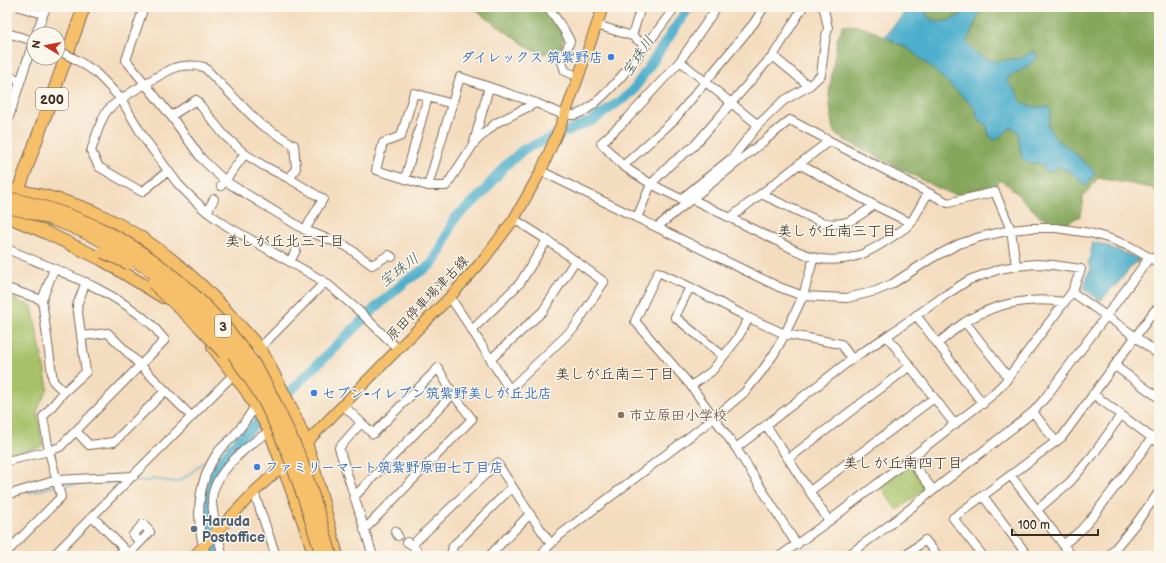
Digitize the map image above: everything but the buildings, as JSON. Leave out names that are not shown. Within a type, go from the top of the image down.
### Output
[{"type":"highway","name":"200","points":[[8,214],[13,190],[84,7]]},
{"type":"highway","points":[[13,190],[41,195],[77,206],[122,226],[152,244],[177,264],[194,278],[226,310],[260,349],[294,414],[306,443],[337,556]]},
{"type":"highway","name":"3","points":[[7,198],[49,208],[107,232],[160,266],[209,310],[253,363],[271,394],[301,460],[331,556]]},
{"type":"highway","points":[[77,206],[97,220],[147,248],[191,282],[216,306],[248,347],[253,363]]},
{"type":"highway","name":"3","points":[[8,214],[25,211],[47,217],[76,228],[103,241],[154,273],[202,315],[225,342],[263,400],[282,440],[305,503],[322,556]]},
{"type":"highway","points":[[8,214],[61,232],[129,264],[143,274],[167,294],[200,327],[232,363],[249,385],[282,440]]},
{"type":"highway","points":[[8,214],[101,259],[160,295],[184,315],[197,329],[214,348],[246,390],[268,427],[307,531],[314,556]]},
{"type":"main road","name":"原田停車場津古線","points":[[194,556],[204,552],[217,532],[254,492],[283,466],[344,406],[450,297],[484,259],[514,219],[541,171],[564,117],[603,7]]},
{"type":"street","points":[[20,7],[45,11],[39,26]]},
{"type":"street","points":[[144,7],[126,60],[171,116],[201,158],[223,183],[306,230],[346,246],[372,265],[390,255],[392,257]]},
{"type":"street","points":[[548,7],[570,41],[562,62],[565,71],[579,77]]},
{"type":"street","points":[[632,36],[641,7]]},
{"type":"street","points":[[428,186],[460,77],[536,103],[564,117],[575,115],[590,107],[616,83],[675,7]]},
{"type":"street","points":[[717,7],[680,61],[628,118],[601,143],[623,166],[651,184],[681,199],[733,157],[758,125],[783,101],[809,86],[821,75],[828,28],[824,9],[822,7]]},
{"type":"street","points":[[623,166],[674,120],[754,23],[764,7]]},
{"type":"street","points":[[637,218],[651,184],[672,163],[694,146],[773,56],[804,7]]},
{"type":"street","points":[[597,24],[632,36],[646,46]]},
{"type":"street","points":[[7,33],[26,37]]},
{"type":"street","points":[[66,54],[94,71],[121,99],[144,138],[168,171],[178,184],[207,212],[227,226],[325,282],[359,311],[398,349]]},
{"type":"street","points":[[773,56],[809,86]]},
{"type":"street","points":[[680,61],[758,125]]},
{"type":"street","points":[[7,123],[26,62]]},
{"type":"street","points":[[168,171],[142,192],[99,167],[91,151],[107,110],[121,99],[175,68],[196,65],[204,67],[260,124],[294,145],[296,168],[290,180]]},
{"type":"street","points":[[7,76],[20,80]]},
{"type":"street","points":[[473,145],[489,87]]},
{"type":"street","points":[[452,104],[414,93],[401,136],[383,143],[376,170],[428,186],[446,186],[475,142],[496,123],[536,103]]},
{"type":"street","points":[[405,179],[428,97]]},
{"type":"street","points":[[171,116],[196,100],[224,135],[245,154],[323,199],[306,230]]},
{"type":"street","points":[[657,227],[790,120],[948,203],[995,192],[1011,230],[1016,266]]},
{"type":"street","points":[[730,218],[829,141]]},
{"type":"street","points":[[223,183],[245,154]]},
{"type":"street","points":[[799,164],[874,205],[911,223]]},
{"type":"street","points":[[541,171],[779,287],[803,296],[847,298],[876,291],[892,284],[932,258],[959,244],[980,237],[1011,230],[1031,228],[1056,228],[1090,233],[1125,245],[1159,263]]},
{"type":"street","points":[[692,199],[797,251],[814,257],[838,260],[860,256],[879,246],[911,223],[928,193]]},
{"type":"street","points":[[761,194],[821,222],[831,224],[841,224],[854,220],[874,205]]},
{"type":"street","points":[[207,212],[214,199]]},
{"type":"street","points":[[450,297],[511,391],[574,328],[604,282],[547,240],[514,219]]},
{"type":"street","points":[[472,330],[520,283],[547,240]]},
{"type":"street","points":[[7,249],[86,282],[113,296],[151,324],[165,340],[60,447],[7,461]]},
{"type":"street","points":[[290,262],[296,250]]},
{"type":"street","points":[[541,556],[560,535],[714,418],[744,392],[762,371],[774,354],[785,334],[803,296],[814,257]]},
{"type":"street","points":[[847,556],[1033,412],[1150,257]]},
{"type":"street","points":[[491,359],[542,311],[575,261]]},
{"type":"street","points":[[736,448],[852,359],[969,280],[1000,269],[1036,264],[1081,269],[1072,292],[1004,383],[983,404],[797,545],[780,556]]},
{"type":"street","points":[[54,269],[42,300],[53,381],[64,392]]},
{"type":"street","points":[[797,545],[736,448],[691,386],[635,321],[658,272],[749,318],[785,334],[841,344],[852,359]]},
{"type":"street","points":[[7,552],[61,497],[49,451],[43,417],[64,392],[86,372],[77,305],[86,282]]},
{"type":"street","points":[[53,556],[325,282]]},
{"type":"street","points":[[690,287],[675,317],[723,356]]},
{"type":"street","points":[[7,288],[42,300]]},
{"type":"street","points":[[1072,292],[1159,355]]},
{"type":"street","points":[[938,343],[965,322],[990,309],[1024,301],[1041,300],[1064,302]]},
{"type":"street","points":[[983,556],[953,518],[1062,437],[1156,310],[1159,312]]},
{"type":"street","points":[[916,315],[983,404]]},
{"type":"street","points":[[691,386],[712,371],[737,339],[749,318]]},
{"type":"street","points":[[965,322],[1008,377]]},
{"type":"street","points":[[81,336],[108,333],[192,417]]},
{"type":"street","points":[[887,336],[955,425]]},
{"type":"street","points":[[788,459],[910,366]]},
{"type":"street","points":[[1115,366],[1159,398]]},
{"type":"street","points":[[344,406],[373,434],[438,368],[453,394],[472,419],[364,530]]},
{"type":"street","points":[[76,431],[89,445],[114,442],[166,391]]},
{"type":"street","points":[[354,497],[453,394]]},
{"type":"street","points":[[1063,545],[1081,530],[1156,440],[1093,394]]},
{"type":"street","points":[[810,491],[934,398]]},
{"type":"street","points":[[204,552],[199,523],[199,503],[203,479],[218,451],[232,438],[256,408]]},
{"type":"street","points":[[1033,412],[1056,442]]},
{"type":"street","points":[[1037,510],[1070,482],[1121,415]]},
{"type":"street","points":[[361,423],[339,448],[373,556]]},
{"type":"street","points":[[766,425],[829,521]]},
{"type":"street","points":[[222,556],[212,500],[215,487],[221,474],[229,464],[261,437],[268,427]]},
{"type":"street","points":[[910,460],[933,490]]},
{"type":"street","points":[[422,556],[410,543],[497,463],[551,544]]},
{"type":"street","points":[[7,496],[57,480],[134,476]]},
{"type":"street","points":[[1011,476],[1072,556]]},
{"type":"street","points":[[451,556],[453,546],[512,487]]},
{"type":"street","points":[[254,492],[276,556]]},
{"type":"street","points":[[1110,556],[1159,492]]},
{"type":"street","points":[[983,496],[1028,556]]},
{"type":"street","points":[[490,556],[530,514]]},
{"type":"street","points":[[92,517],[128,553]]},
{"type":"street","points":[[905,556],[925,540],[938,556]]},
{"type":"street","points":[[118,556],[128,553],[140,542]]},
{"type":"green space","points":[[473,7],[554,7],[562,28],[562,47],[557,52],[552,54],[542,53],[531,49],[483,16]]},
{"type":"green space","points":[[931,7],[967,7],[961,15],[948,21],[936,22],[925,15]]},
{"type":"green space","points":[[982,7],[1159,7],[1159,197],[1152,188],[1098,178],[1084,195],[1080,216],[1062,226],[1038,215],[1009,186],[1000,180],[997,184],[955,195],[938,188],[837,136],[832,125],[829,94],[837,40],[843,25],[859,26],[873,31],[910,50],[933,69],[975,108],[978,119],[987,126],[988,134],[998,138],[1012,127],[1018,132],[1022,158],[1041,164],[1050,172],[1058,167],[1063,168],[1086,186],[1085,162],[1058,141],[1054,136],[1048,126],[1051,111],[1049,107],[1035,107],[1024,104],[1020,100],[1016,91],[1007,82],[1008,77],[1025,68],[1038,57],[1034,51],[1020,59],[997,62],[984,58],[975,53],[966,43]]},
{"type":"green space","points":[[7,297],[32,306],[48,388],[37,411],[43,446],[7,455]]},
{"type":"green space","points":[[910,466],[926,486],[926,489],[897,510],[880,486]]},
{"type":"water","points":[[909,7],[931,7],[925,15],[936,22],[948,21],[961,15],[967,7],[982,7],[966,43],[975,53],[984,58],[997,62],[1020,59],[1034,51],[1038,57],[1025,68],[1008,77],[1007,82],[1016,91],[1020,100],[1024,104],[1035,107],[1049,107],[1051,111],[1048,126],[1054,136],[1096,173],[1090,179],[1088,185],[1086,186],[1063,168],[1058,167],[1050,172],[1046,172],[1041,164],[1029,164],[1022,158],[1018,132],[1012,127],[995,140],[990,137],[987,126],[978,119],[975,108],[910,50],[885,36]]},
{"type":"water","points":[[1093,242],[1105,245],[1139,259],[1139,262],[1134,263],[1115,287],[1113,286],[1102,300],[1084,289],[1091,269],[1090,265],[1088,265]]},
{"type":"waterway","name":"宝珠川","points":[[280,401],[374,309],[406,281],[432,264],[454,219],[482,194],[503,168],[524,149],[592,121],[632,92],[689,7]]},
{"type":"waterway","name":"宝珠川","points":[[216,556],[208,515],[208,502],[213,477],[219,464],[232,447],[267,414]]},
{"type":"waterway","points":[[131,481],[150,481],[152,479],[176,482],[187,476],[212,455]]},
{"type":"waterway","name":"宝珠川","points":[[220,455],[225,455]]},
{"type":"waterway","points":[[61,485],[122,482]]},
{"type":"waterway","points":[[28,493],[56,486]]},
{"type":"place","name":"ダイレックス 筑紫野店","points":[[611,57]]},
{"type":"place","name":"セブン-イレブン筑紫野美しが丘北店","points":[[314,393]]},
{"type":"place","name":"市立原田小学校","points":[[621,415]]},
{"type":"place","name":"ファミリーマート筑紫野原田七丁目店","points":[[257,467]]},
{"type":"place","name":"Haruda Postoffice","points":[[194,529]]},
{"type":"district","name":"美しが丘南三丁目","points":[[837,231]]},
{"type":"district","name":"美しが丘北三丁目","points":[[285,241]]},
{"type":"district","name":"美しが丘南二丁目","points":[[615,374]]},
{"type":"district","name":"美しが丘南四丁目","points":[[903,463]]}]
